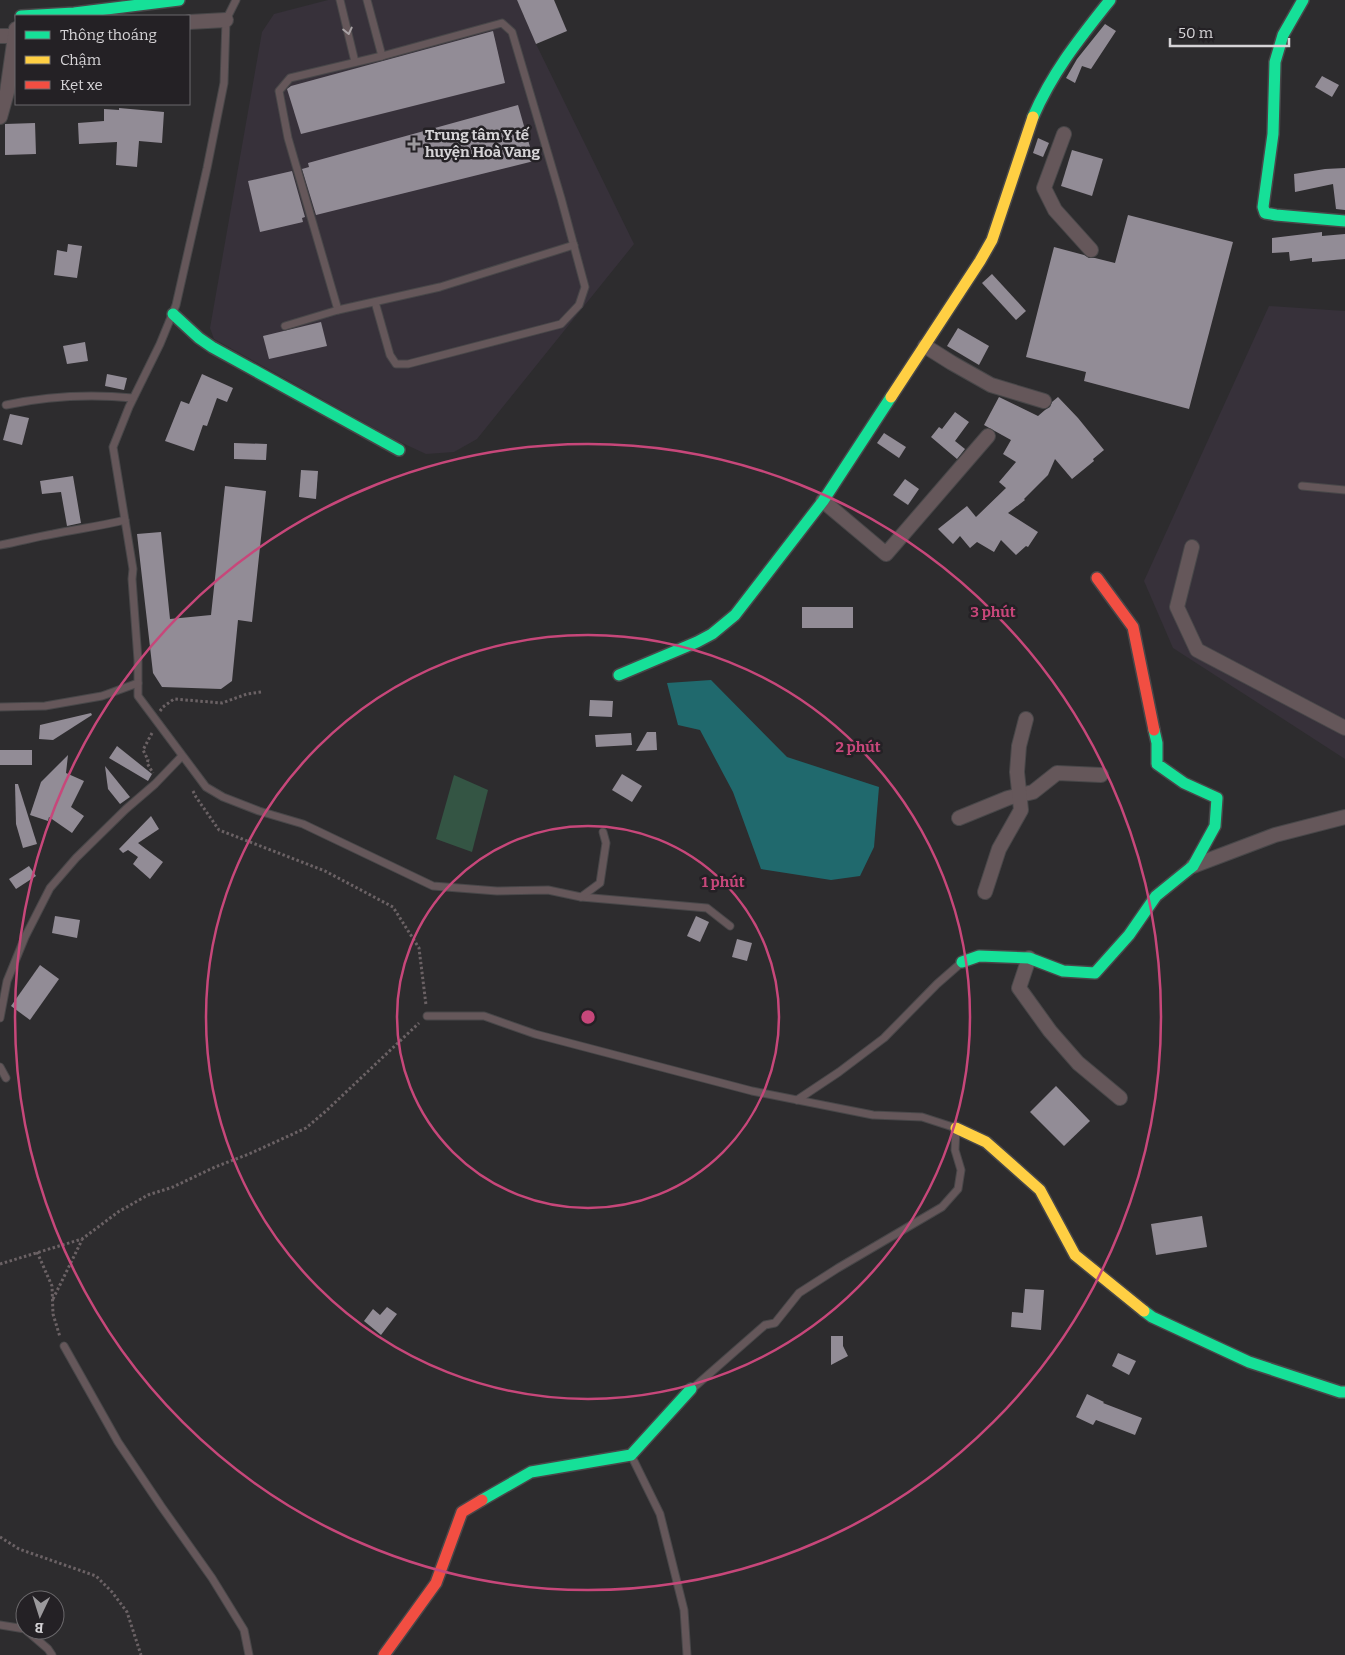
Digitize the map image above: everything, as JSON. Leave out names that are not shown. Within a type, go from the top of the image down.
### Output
[{"type":"main road","points":[[57,15],[179,0]]},
{"type":"main road","points":[[619,675],[697,642],[725,624],[770,571],[823,501],[992,240],[1034,115],[1068,53],[1110,0]]},
{"type":"main road","points":[[1303,0],[1283,35],[1275,62],[1273,134],[1262,207],[1265,213],[1276,215],[1345,221]]},
{"type":"main road","points":[[173,314],[199,338],[212,347],[399,450]]},
{"type":"main road","points":[[962,962],[979,956],[1028,958],[1063,971],[1095,973],[1129,935],[1156,896],[1193,866],[1215,826],[1217,798],[1184,783],[1157,764],[1158,743],[1133,627],[1097,578]]},
{"type":"main road","points":[[956,1128],[986,1142],[1040,1190],[1075,1255],[1152,1317],[1249,1362],[1345,1392]]},
{"type":"main road","points":[[384,1655],[436,1583],[462,1512],[531,1472],[631,1455],[691,1389]]},
{"type":"street","points":[[190,22],[226,20]]},
{"type":"street","points":[[0,36],[15,36]]},
{"type":"street","points":[[0,117],[7,92],[15,42]]},
{"type":"street","points":[[1064,134],[1044,188],[1055,210],[1091,250]]},
{"type":"street","points":[[925,346],[991,385],[1044,401]]},
{"type":"street","points":[[823,501],[886,554],[988,436]]},
{"type":"street","points":[[1192,547],[1177,607],[1197,650],[1345,728]]},
{"type":"street","points":[[985,892],[999,849],[1021,810],[1018,772],[1019,746],[1026,719]]},
{"type":"street","points":[[960,818],[1033,792],[1057,773],[1101,775]]},
{"type":"street","points":[[1193,866],[1275,835],[1345,817]]},
{"type":"street","points":[[1028,958],[1019,988],[1050,1032],[1078,1063],[1120,1098]]},
{"type":"lane","points":[[236,0],[226,20],[224,83],[205,178],[173,314],[133,398],[113,447],[133,569],[138,696],[206,787],[259,811],[302,824],[433,886],[496,891],[548,890],[581,897],[707,908],[730,926]]},
{"type":"lane","points":[[340,0],[355,62]]},
{"type":"lane","points":[[367,0],[382,56]]},
{"type":"lane","points":[[338,310],[288,138],[278,91],[290,78],[382,56],[502,23],[512,32],[574,245],[585,287],[579,305],[561,324],[408,364],[396,364],[390,355],[375,302]]},
{"type":"lane","points":[[285,326],[338,310],[440,287],[574,245]]},
{"type":"lane","points":[[6,405],[45,398],[108,396],[133,398]]},
{"type":"lane","points":[[1302,486],[1345,490]]},
{"type":"lane","points":[[0,545],[93,528],[125,520]]},
{"type":"lane","points":[[0,708],[45,706],[102,696],[138,683]]},
{"type":"lane","points":[[0,1018],[7,981],[25,937],[50,888],[76,858],[182,756]]},
{"type":"lane","points":[[581,897],[600,883],[606,843],[603,832]]},
{"type":"lane","points":[[797,1100],[839,1072],[884,1038],[937,984],[962,962]]},
{"type":"lane","points":[[427,1016],[484,1016],[535,1034],[752,1091],[873,1115],[922,1117],[956,1128],[956,1150],[961,1170],[958,1189],[942,1207],[799,1293],[775,1323],[765,1325],[691,1389]]},
{"type":"lane","points":[[0,1067],[6,1078]]},
{"type":"lane","points":[[64,1346],[118,1442],[212,1578],[244,1630],[249,1655]]},
{"type":"lane","points":[[631,1455],[660,1514],[684,1610],[687,1655]]},
{"type":"lane","points":[[0,1625],[15,1628]]},
{"type":"lane","points":[[38,1640],[52,1655]]},
{"type":"path","points":[[158,781],[147,763],[148,760],[143,750],[151,737],[155,720],[163,706],[174,699],[222,703],[247,694],[261,692]]},
{"type":"path","points":[[0,1264],[82,1239],[118,1212],[148,1195],[174,1187],[215,1167],[306,1128],[427,1016],[419,948],[393,907],[325,871],[220,830],[196,797],[191,784],[190,766]]},
{"type":"path","points":[[53,1300],[82,1239]]},
{"type":"path","points":[[36,1252],[52,1286],[53,1314],[61,1342],[64,1346]]},
{"type":"path","points":[[0,1536],[19,1549],[96,1576],[112,1592],[127,1612],[141,1655]]},
{"type":"shaded area","name":"Trung tâm Y tế huyện Hoà Vang","points":[[328,0],[517,0],[536,44],[634,244],[477,439],[454,452],[426,454],[398,441],[214,339],[210,328],[262,32],[274,14]]},
{"type":"shaded area","points":[[1269,306],[1345,311],[1345,759],[1173,648],[1144,581]]},
{"type":"green space","points":[[454,775],[488,790],[472,852],[436,839]]},
{"type":"water","points":[[711,680],[787,757],[879,787],[874,847],[860,876],[831,880],[761,869],[733,792],[700,730],[678,725],[667,683]]},
{"type":"building","points":[[517,0],[554,0],[567,31],[536,44]]},
{"type":"building","points":[[1105,24],[1116,31],[1091,69],[1082,66],[1075,83],[1066,78],[1077,59]]},
{"type":"building","points":[[493,31],[505,83],[301,134],[287,89],[291,86]]},
{"type":"building","points":[[1322,76],[1339,85],[1332,97],[1315,87]]},
{"type":"building","points":[[518,105],[534,161],[316,215],[302,169],[309,167],[308,163]]},
{"type":"building","points":[[119,108],[164,112],[162,143],[139,141],[137,167],[116,165],[117,142],[79,144],[78,123],[104,121],[104,109],[119,110]]},
{"type":"building","points":[[35,123],[36,154],[5,155],[5,124]]},
{"type":"building","points":[[1038,138],[1049,143],[1043,157],[1033,153]]},
{"type":"building","points":[[1072,150],[1103,159],[1092,196],[1061,186]]},
{"type":"building","points":[[1345,168],[1345,210],[1336,209],[1333,184],[1295,192],[1294,174]]},
{"type":"building","points":[[292,171],[305,217],[302,218],[303,222],[260,232],[248,181]]},
{"type":"building","points":[[1128,215],[1233,242],[1189,409],[1084,381],[1086,372],[1026,357],[1054,247],[1089,258],[1115,263]]},
{"type":"building","points":[[1322,232],[1322,236],[1345,234],[1345,259],[1312,262],[1312,258],[1290,261],[1289,252],[1272,253],[1272,238]]},
{"type":"building","points":[[68,244],[82,246],[77,278],[54,275],[57,250],[67,252]]},
{"type":"building","points":[[992,274],[1026,311],[1016,320],[982,283]]},
{"type":"building","points":[[321,322],[327,346],[269,359],[263,336]]},
{"type":"building","points":[[958,328],[989,346],[979,365],[947,346]]},
{"type":"building","points":[[85,342],[88,361],[67,364],[63,346]]},
{"type":"building","points":[[107,374],[127,378],[124,390],[105,386]]},
{"type":"building","points":[[202,374],[233,388],[227,402],[217,398],[207,426],[203,425],[194,451],[165,441],[181,401],[189,404]]},
{"type":"building","points":[[999,397],[1038,416],[1050,407],[1052,402],[1058,397],[1104,450],[1072,479],[1055,459],[1048,475],[1025,500],[1008,513],[1038,532],[1028,547],[1026,546],[1016,555],[1001,540],[994,552],[977,542],[970,548],[960,536],[953,544],[938,529],[967,506],[976,517],[1006,488],[999,482],[1016,462],[1003,454],[1011,440],[984,425]]},
{"type":"building","points":[[955,412],[969,422],[955,441],[965,449],[957,459],[931,437],[939,427],[942,429]]},
{"type":"building","points":[[10,414],[29,418],[22,445],[3,440]]},
{"type":"building","points":[[884,433],[906,447],[899,458],[877,443]]},
{"type":"building","points":[[234,443],[267,444],[266,460],[234,459]]},
{"type":"building","points":[[301,470],[318,471],[316,499],[299,497]]},
{"type":"building","points":[[73,476],[81,523],[67,526],[61,492],[42,494],[40,481]]},
{"type":"building","points":[[905,479],[919,489],[908,505],[893,495]]},
{"type":"building","points":[[225,486],[266,491],[252,622],[238,620],[232,681],[221,689],[162,687],[153,673],[137,534],[161,532],[170,619],[211,615]]},
{"type":"building","points":[[802,607],[853,607],[853,628],[802,628]]},
{"type":"building","points":[[590,700],[613,701],[612,717],[589,716]]},
{"type":"building","points":[[91,713],[92,715],[53,740],[39,739],[40,725]]},
{"type":"building","points":[[647,732],[656,732],[657,750],[636,751]]},
{"type":"building","points":[[631,733],[632,745],[596,747],[595,735]]},
{"type":"building","points":[[117,746],[152,774],[148,781],[109,758]]},
{"type":"building","points":[[0,750],[32,750],[32,765],[0,765]]},
{"type":"building","points":[[68,755],[66,773],[84,781],[71,807],[84,816],[72,833],[49,817],[48,821],[30,815],[41,782]]},
{"type":"building","points":[[105,766],[130,797],[120,804],[108,789]]},
{"type":"building","points":[[622,774],[642,786],[632,802],[612,790]]},
{"type":"building","points":[[15,784],[18,784],[37,844],[23,848],[16,824]]},
{"type":"building","points":[[151,816],[159,829],[138,843],[163,862],[150,879],[133,864],[138,857],[128,850],[123,853],[119,849]]},
{"type":"building","points":[[29,866],[36,876],[16,889],[9,879]]},
{"type":"building","points":[[55,916],[80,920],[77,938],[52,933]]},
{"type":"building","points":[[696,916],[709,922],[700,942],[687,936]]},
{"type":"building","points":[[737,939],[752,943],[747,961],[732,957]]},
{"type":"building","points":[[40,965],[59,979],[30,1020],[11,1006]]},
{"type":"building","points":[[1056,1086],[1090,1121],[1064,1146],[1030,1112]]},
{"type":"building","points":[[1202,1216],[1207,1247],[1156,1255],[1151,1224]]},
{"type":"building","points":[[1025,1289],[1044,1290],[1041,1330],[1011,1327],[1012,1312],[1023,1313]]},
{"type":"building","points":[[387,1307],[397,1314],[381,1335],[364,1321],[373,1309],[380,1315]]},
{"type":"building","points":[[831,1336],[843,1336],[843,1346],[848,1356],[831,1365]]},
{"type":"building","points":[[1118,1353],[1136,1361],[1129,1375],[1112,1366]]},
{"type":"building","points":[[1087,1394],[1103,1403],[1142,1418],[1135,1435],[1096,1420],[1093,1425],[1076,1417]]},
{"type":"traffic: fast","points":[[39,15],[74,13],[179,0]]},
{"type":"traffic: fast","points":[[1033,117],[1058,70],[1110,0]]},
{"type":"traffic: fast","points":[[1303,0],[1283,35],[1275,62],[1273,134],[1263,207],[1265,213],[1276,215],[1345,221]]},
{"type":"traffic: fast","points":[[173,314],[199,338],[212,347],[399,450]]},
{"type":"traffic: fast","points":[[619,675],[697,642],[712,634],[735,615],[823,501],[891,397]]},
{"type":"traffic: fast","points":[[962,962],[979,956],[1029,958],[1063,971],[1095,973],[1129,935],[1156,896],[1193,866],[1215,826],[1217,798],[1184,783],[1157,764],[1157,743],[1154,730]]},
{"type":"traffic: fast","points":[[1144,1311],[1152,1317],[1249,1362],[1345,1392]]},
{"type":"traffic: fast","points":[[482,1500],[531,1472],[631,1455],[691,1389]]},
{"type":"traffic: slow","points":[[891,397],[992,240],[1033,117]]},
{"type":"traffic: slow","points":[[956,1128],[986,1142],[1040,1190],[1075,1255],[1144,1311]]},
{"type":"traffic: jam","points":[[1097,578],[1133,627],[1154,730]]},
{"type":"traffic: jam","points":[[384,1655],[436,1583],[462,1512],[482,1500]]},
{"type":"place","name":"Trung tâm Y tế huyện Hoà Vang","points":[[414,144]]}]
